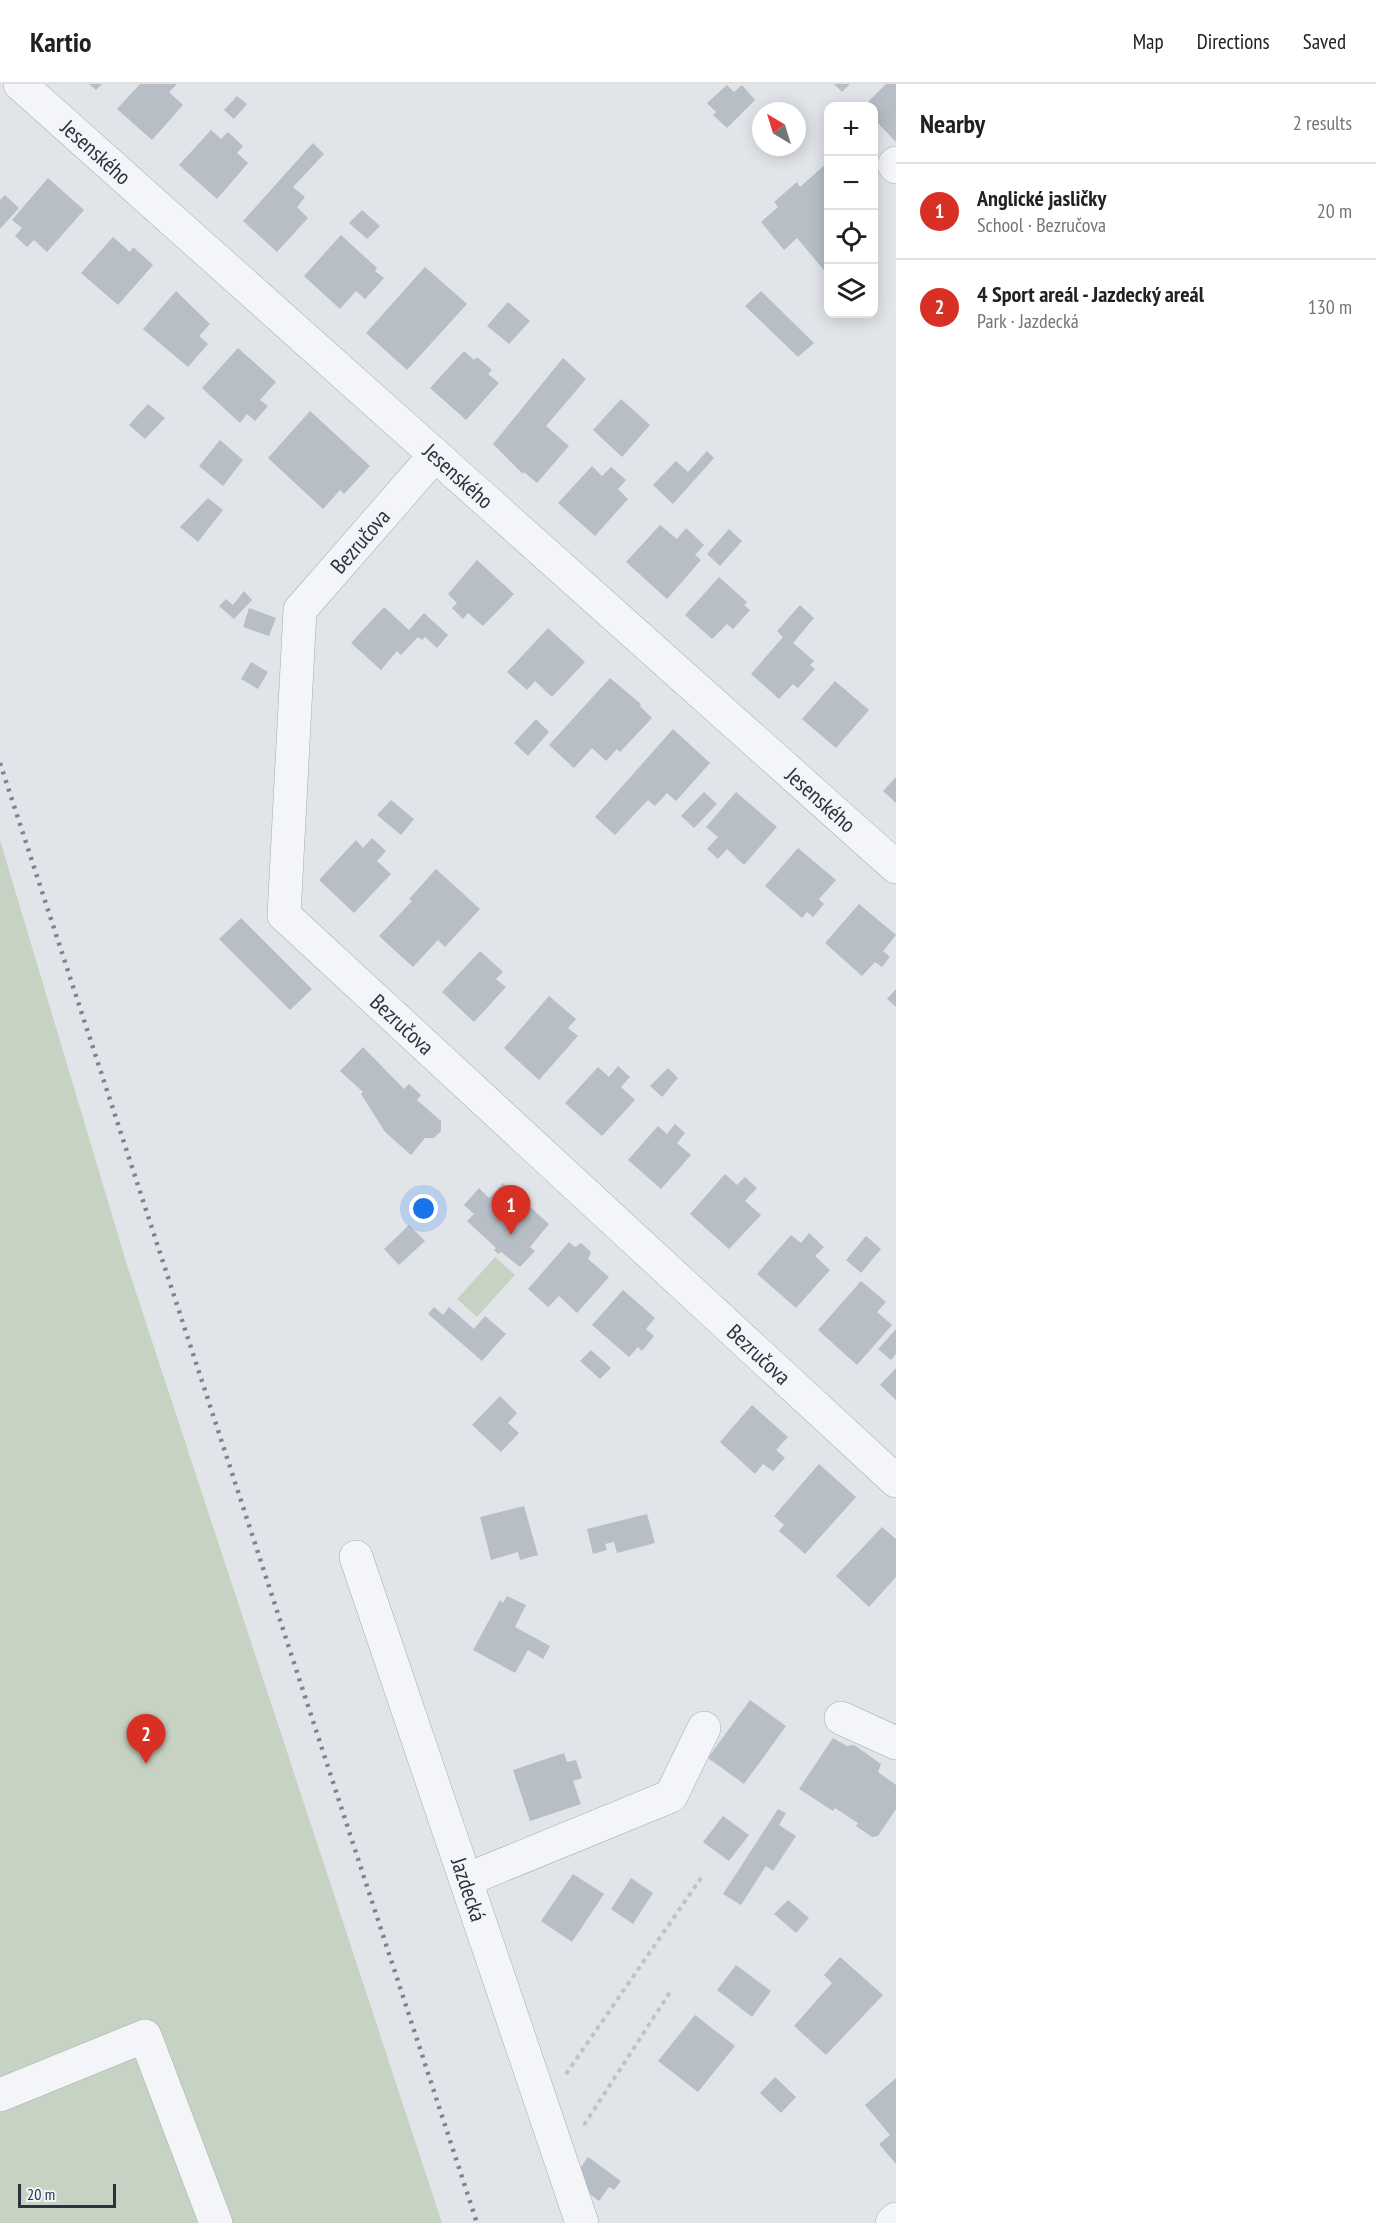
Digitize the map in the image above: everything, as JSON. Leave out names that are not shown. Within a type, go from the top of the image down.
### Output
[{"type":"street","name":"Jesenského","points":[[20,84],[896,867]]},
{"type":"street","name":"Bezručova","points":[[435,455],[300,610],[284,915],[896,1481]]},
{"type":"street","name":"Jazdecká","points":[[356,1557],[582,2223]]},
{"type":"street","points":[[842,1718],[896,1743]]},
{"type":"street","points":[[466,1880],[671,1796],[704,1728]]},
{"type":"street","points":[[0,2095],[145,2036],[216,2223]]},
{"type":"street","points":[[892,2223],[896,2219]]},
{"type":"path","points":[[543,2107],[700,1878]]},
{"type":"path","points":[[561,2160],[672,1989]]},
{"type":"green space","points":[[0,840],[127,1265],[442,2223],[0,2223]]},
{"type":"green space","points":[[495,1257],[515,1275],[477,1317],[457,1299]]},
{"type":"building","points":[[89,84],[102,84],[96,90]]},
{"type":"building","points":[[140,84],[177,84],[169,92],[183,105],[152,140],[117,109]]},
{"type":"building","points":[[834,84],[850,84],[842,92]]},
{"type":"building","points":[[886,84],[896,84],[896,142],[878,123],[878,102],[868,102]]},
{"type":"building","points":[[727,85],[734,92],[742,85],[755,100],[727,128],[713,115],[716,112],[707,103]]},
{"type":"building","points":[[237,96],[247,104],[234,119],[224,110]]},
{"type":"building","points":[[211,130],[221,139],[228,132],[243,146],[237,153],[248,163],[217,199],[179,165]]},
{"type":"building","points":[[313,143],[324,154],[293,187],[305,197],[297,207],[308,218],[277,252],[243,221]]},
{"type":"building","points":[[824,166],[824,270],[797,238],[784,250],[761,222],[778,207],[774,202],[797,182],[800,187]]},
{"type":"building","points":[[48,178],[84,210],[47,252],[34,240],[27,247],[15,236],[22,228],[12,220]]},
{"type":"building","points":[[5,195],[19,208],[0,229],[0,200]]},
{"type":"building","points":[[362,210],[380,226],[367,239],[349,223]]},
{"type":"building","points":[[341,235],[377,268],[375,271],[384,278],[365,299],[356,291],[340,309],[304,276]]},
{"type":"building","points":[[113,237],[130,252],[133,247],[153,265],[118,305],[81,273]]},
{"type":"building","points":[[425,267],[467,304],[407,370],[366,333]]},
{"type":"building","points":[[176,291],[210,324],[199,336],[208,344],[188,367],[143,329]]},
{"type":"building","points":[[761,291],[814,343],[798,357],[745,306]]},
{"type":"building","points":[[508,302],[530,321],[509,344],[487,326]]},
{"type":"building","points":[[238,348],[276,382],[260,400],[268,406],[255,421],[247,414],[240,423],[202,388]]},
{"type":"building","points":[[464,351],[474,360],[477,357],[492,370],[488,374],[499,383],[466,420],[430,388]]},
{"type":"building","points":[[563,358],[586,379],[546,426],[569,446],[537,483],[524,472],[523,474],[493,444]]},
{"type":"building","points":[[621,399],[650,425],[622,457],[593,430]]},
{"type":"building","points":[[148,404],[165,418],[145,439],[129,425]]},
{"type":"building","points":[[310,411],[370,466],[344,494],[340,490],[323,509],[268,458]]},
{"type":"building","points":[[220,440],[243,460],[223,486],[199,466]]},
{"type":"building","points":[[707,451],[714,458],[673,504],[653,485],[676,461],[688,472]]},
{"type":"building","points":[[592,466],[602,476],[611,467],[626,480],[618,489],[628,499],[595,536],[558,503]]},
{"type":"building","points":[[208,498],[223,510],[198,542],[180,527]]},
{"type":"building","points":[[660,525],[677,539],[686,528],[704,545],[695,555],[701,560],[667,599],[626,562]]},
{"type":"building","points":[[729,529],[742,541],[720,566],[707,554]]},
{"type":"building","points":[[477,560],[514,594],[483,626],[468,613],[463,619],[452,608],[457,603],[448,594]]},
{"type":"building","points":[[719,577],[747,602],[744,605],[750,610],[733,629],[727,624],[712,639],[685,615]]},
{"type":"building","points":[[244,591],[252,600],[234,619],[219,606],[226,599],[233,605]]},
{"type":"building","points":[[800,605],[814,618],[793,643],[814,661],[810,665],[815,669],[798,688],[793,684],[779,699],[751,674],[783,637],[777,631]]},
{"type":"building","points":[[384,607],[409,630],[424,613],[448,635],[437,648],[425,637],[422,640],[418,637],[401,655],[397,651],[381,670],[351,643]]},
{"type":"building","points":[[249,608],[276,618],[269,636],[243,627]]},
{"type":"building","points":[[548,628],[585,662],[552,697],[535,681],[527,690],[507,672]]},
{"type":"building","points":[[251,662],[268,672],[258,689],[241,679]]},
{"type":"building","points":[[610,678],[641,704],[640,706],[652,718],[620,752],[617,749],[606,761],[592,748],[574,768],[549,745]]},
{"type":"building","points":[[835,681],[869,710],[836,748],[802,719]]},
{"type":"building","points":[[536,719],[549,732],[528,756],[514,743]]},
{"type":"building","points":[[673,729],[710,763],[676,801],[667,793],[655,806],[648,800],[615,835],[595,817]]},
{"type":"building","points":[[896,777],[896,803],[883,791]]},
{"type":"building","points":[[704,792],[717,804],[694,828],[681,816]]},
{"type":"building","points":[[736,792],[777,827],[744,865],[727,849],[718,859],[707,849],[718,837],[706,827]]},
{"type":"building","points":[[391,800],[414,819],[401,835],[377,815]]},
{"type":"building","points":[[372,838],[386,851],[377,861],[391,874],[354,913],[319,880],[356,840],[363,848]]},
{"type":"building","points":[[798,848],[836,880],[819,899],[824,904],[813,917],[807,912],[802,918],[765,886]]},
{"type":"building","points":[[436,869],[480,909],[445,947],[438,940],[413,967],[379,936],[412,901],[409,899]]},
{"type":"building","points":[[859,904],[896,935],[883,951],[890,957],[882,967],[875,962],[862,976],[825,943]]},
{"type":"building","points":[[241,918],[312,989],[290,1010],[219,939]]},
{"type":"building","points":[[480,951],[503,972],[496,979],[506,987],[474,1022],[442,992]]},
{"type":"building","points":[[896,989],[896,1007],[887,999]]},
{"type":"building","points":[[549,996],[576,1019],[568,1028],[578,1036],[539,1080],[504,1048]]},
{"type":"building","points":[[363,1047],[404,1089],[409,1084],[421,1095],[417,1100],[441,1121],[441,1131],[434,1138],[425,1138],[411,1155],[385,1132],[361,1094],[363,1092],[340,1071]]},
{"type":"building","points":[[618,1066],[630,1077],[621,1087],[635,1100],[602,1136],[565,1103],[598,1067],[609,1077]]},
{"type":"building","points":[[668,1068],[678,1078],[662,1097],[650,1086]]},
{"type":"building","points":[[675,1124],[685,1133],[677,1143],[691,1155],[661,1189],[628,1160],[658,1126],[667,1134]]},
{"type":"building","points":[[725,1174],[737,1185],[745,1177],[757,1188],[745,1201],[761,1215],[729,1249],[690,1214]]},
{"type":"building","points":[[503,1183],[549,1224],[530,1247],[535,1251],[520,1267],[501,1252],[498,1254],[494,1250],[496,1248],[467,1221],[474,1214],[464,1205],[479,1188],[489,1198]]},
{"type":"building","points":[[409,1225],[425,1241],[399,1265],[384,1249]]},
{"type":"building","points":[[809,1233],[824,1247],[815,1256],[830,1270],[796,1308],[757,1274],[791,1235],[801,1243]]},
{"type":"building","points":[[866,1236],[881,1249],[861,1273],[846,1260]]},
{"type":"building","points":[[569,1242],[575,1247],[581,1243],[591,1252],[588,1259],[609,1277],[577,1313],[559,1296],[548,1307],[528,1289]]},
{"type":"building","points":[[861,1281],[886,1302],[877,1312],[892,1325],[857,1365],[818,1330]]},
{"type":"building","points":[[623,1290],[655,1318],[646,1329],[654,1336],[642,1351],[638,1347],[629,1357],[592,1325]]},
{"type":"building","points":[[434,1307],[443,1315],[449,1307],[474,1329],[485,1316],[506,1334],[482,1361],[428,1314]]},
{"type":"building","points":[[896,1329],[896,1354],[891,1360],[878,1349]]},
{"type":"building","points":[[591,1350],[611,1368],[600,1379],[580,1361]]},
{"type":"building","points":[[896,1368],[896,1400],[880,1385]]},
{"type":"building","points":[[500,1396],[517,1413],[508,1423],[519,1433],[501,1452],[472,1425]]},
{"type":"building","points":[[752,1405],[788,1437],[776,1450],[785,1458],[773,1471],[763,1464],[755,1474],[720,1442]]},
{"type":"building","points":[[819,1464],[856,1497],[805,1554],[779,1531],[784,1525],[774,1516]]},
{"type":"building","points":[[524,1506],[538,1555],[520,1560],[518,1552],[491,1560],[480,1517]]},
{"type":"building","points":[[647,1514],[655,1543],[617,1553],[614,1542],[605,1544],[607,1550],[593,1554],[587,1529]]},
{"type":"building","points":[[882,1527],[896,1539],[896,1577],[869,1607],[836,1576]]},
{"type":"building","points":[[507,1596],[526,1605],[515,1627],[550,1646],[543,1659],[528,1650],[515,1673],[473,1650],[500,1600],[503,1603]]},
{"type":"building","points":[[750,1700],[786,1726],[744,1784],[708,1758]]},
{"type":"building","points":[[833,1738],[847,1746],[854,1745],[881,1764],[878,1772],[896,1785],[896,1809],[878,1836],[872,1837],[856,1826],[858,1823],[835,1808],[833,1811],[799,1789]]},
{"type":"building","points":[[564,1753],[567,1762],[576,1760],[582,1778],[573,1781],[581,1804],[530,1821],[513,1770]]},
{"type":"building","points":[[778,1809],[786,1813],[779,1825],[796,1836],[773,1871],[766,1866],[741,1905],[723,1894]]},
{"type":"building","points":[[723,1816],[749,1835],[729,1861],[703,1842]]},
{"type":"building","points":[[573,1874],[604,1894],[572,1942],[541,1921]]},
{"type":"building","points":[[631,1878],[653,1893],[633,1924],[611,1909]]},
{"type":"building","points":[[788,1900],[809,1918],[796,1933],[774,1914]]},
{"type":"building","points":[[840,1957],[883,1995],[826,2055],[794,2026],[832,1983],[824,1975]]},
{"type":"building","points":[[736,1965],[771,1991],[752,2017],[717,1990]]},
{"type":"building","points":[[695,2015],[735,2046],[698,2092],[658,2061]]},
{"type":"building","points":[[775,2077],[796,2097],[781,2113],[760,2093]]},
{"type":"building","points":[[896,2078],[896,2164],[879,2144],[890,2135],[865,2105]]},
{"type":"building","points":[[588,2157],[621,2181],[614,2190],[609,2187],[599,2201],[582,2188],[575,2176]]},
{"type":"railway","points":[[0,763],[477,2223]]},
{"type":"place","name":"Anglické jasličky","points":[[511,1235]]},
{"type":"place","name":"4 Sport areál - Jazdecký areál","points":[[146,1764]]}]
